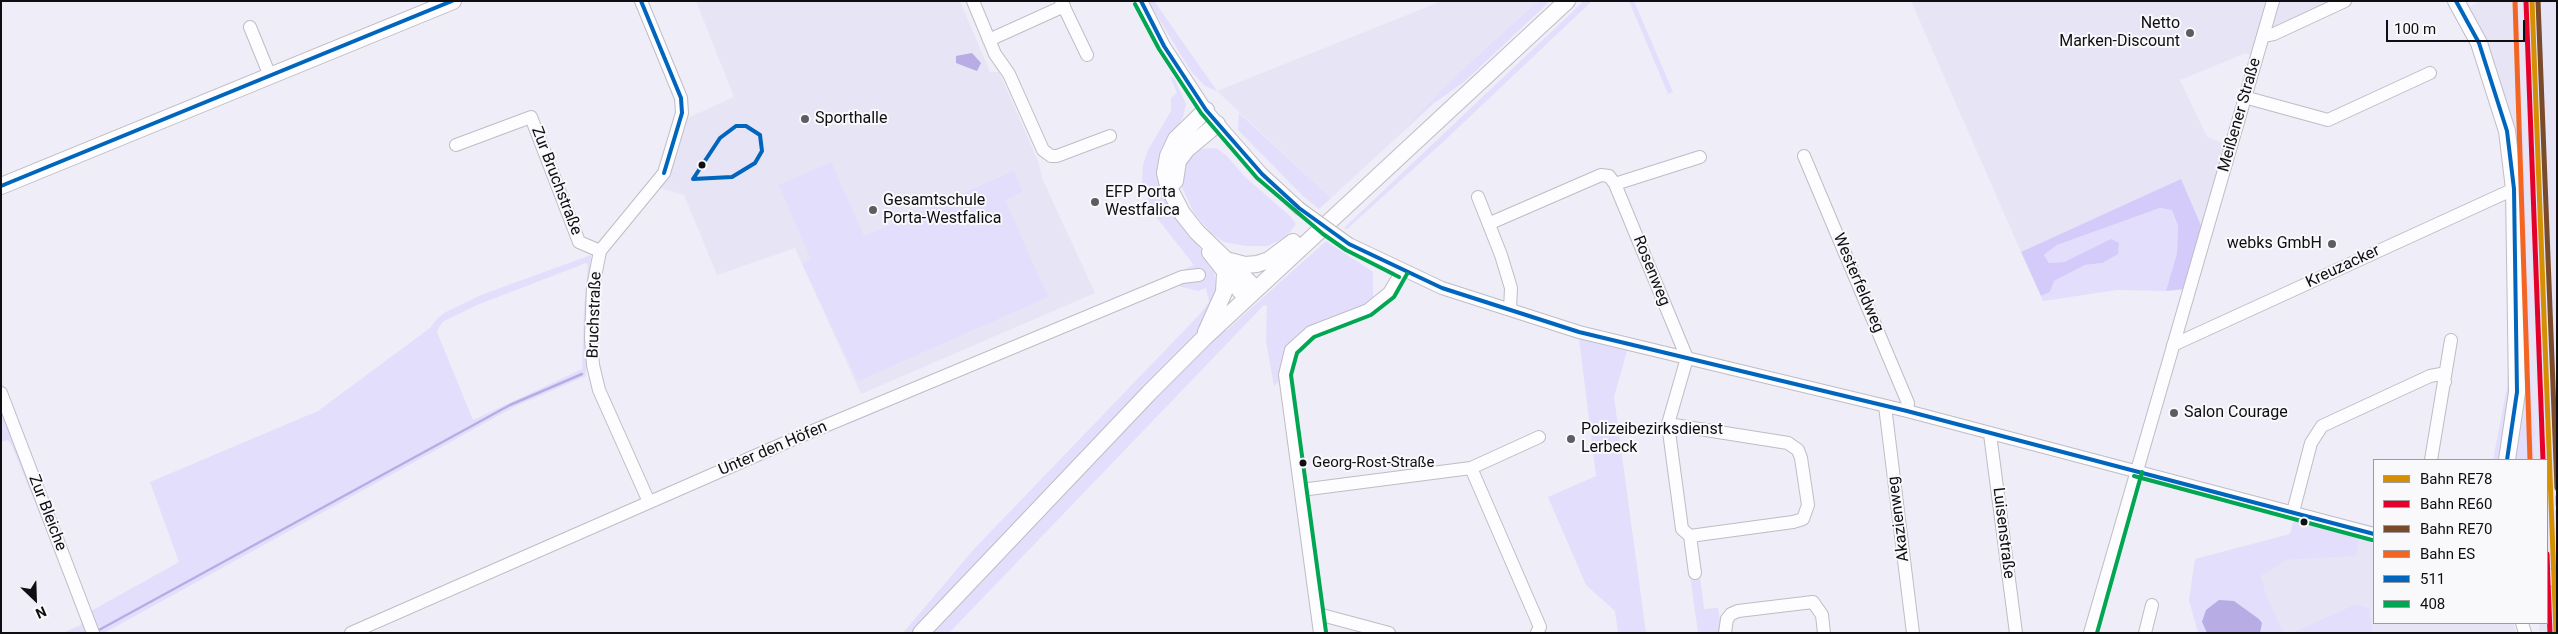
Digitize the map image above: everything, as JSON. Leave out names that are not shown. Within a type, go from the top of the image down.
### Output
[{"type":"main road","points":[[1,186],[453,1]]},
{"type":"main road","points":[[921,633],[1148,392],[1328,221],[1567,1]]},
{"type":"main road","points":[[2456,1],[2478,43],[2505,123],[2514,189],[2517,392],[2507,459]]},
{"type":"main road","points":[[1206,110],[1176,139],[1168,156],[1166,173],[1168,186],[1197,232],[1251,294]]},
{"type":"main road","points":[[1174,198],[1178,161],[1187,148],[1217,124]]},
{"type":"main road","points":[[1225,266],[1258,264],[1269,260],[1302,234],[1328,221]]},
{"type":"main road","points":[[1204,338],[1224,292],[1225,266]]},
{"type":"street","name":"Bruchstraße","points":[[641,1],[680,98],[682,113],[664,173],[600,251],[593,287],[593,365],[599,390],[649,502]]},
{"type":"street","points":[[973,1],[995,54],[1009,74],[1043,150],[1051,156],[1057,156],[1110,136]]},
{"type":"street","points":[[1141,1],[1164,46],[1206,110],[1262,174],[1299,208],[1350,244],[1402,271],[1442,288],[1579,332],[1907,411],[2373,534]]},
{"type":"street","name":"Meißener Straße","points":[[2090,633],[2273,1]]},
{"type":"street","points":[[2263,36],[2274,34],[2345,1]]},
{"type":"street","points":[[989,40],[1062,4],[1087,55]]},
{"type":"street","points":[[250,27],[270,76]]},
{"type":"street","points":[[2244,97],[2328,120],[2430,74]]},
{"type":"street","name":"Zur Bruchstraße","points":[[456,145],[531,117],[579,242],[600,251]]},
{"type":"street","name":"Westerfeldweg","points":[[1804,156],[1908,403],[1907,411]]},
{"type":"street","points":[[1496,221],[1601,175],[1610,176],[1615,184],[1700,158]]},
{"type":"street","name":"Rosenweg","points":[[1615,184],[1686,358]]},
{"type":"street","name":"Kreuzacker","points":[[2173,345],[2514,189]]},
{"type":"street","points":[[1478,197],[1501,255],[1511,288],[1510,310]]},
{"type":"street","points":[[1320,633],[1285,375],[1291,350],[1311,332],[1368,310],[1389,293],[1402,271]]},
{"type":"street","name":"Unter den Höfen","points":[[350,633],[649,502],[1182,276],[1199,275]]},
{"type":"street","points":[[2431,459],[2451,340]]},
{"type":"street","points":[[1686,358],[1668,424],[1682,529],[1690,536],[1695,573]]},
{"type":"street","points":[[2293,512],[2311,443],[2322,426],[2430,376],[2441,374],[2445,382]]},
{"type":"street","name":"Zur Bleiche","points":[[1,393],[93,633]]},
{"type":"street","name":"Akazienweg","points":[[1885,406],[1913,633]]},
{"type":"street","points":[[1668,424],[1788,443],[1798,450],[1801,458],[1808,505],[1802,519],[1794,522],[1690,536]]},
{"type":"street","name":"Luisenstraße","points":[[1990,434],[2016,633]]},
{"type":"street","points":[[1301,490],[1471,468],[1539,437]]},
{"type":"street","points":[[1471,468],[1540,627],[1538,633]]},
{"type":"street","points":[[1725,633],[1727,619],[1731,614],[1738,611],[1813,602],[1822,615],[1824,633]]},
{"type":"street","points":[[2145,633],[2152,605]]},
{"type":"street","points":[[1318,614],[1389,633]]},
{"type":"shaded area","name":"Gesamtschule Porta-Westfalica","points":[[696,1],[960,1],[990,72],[999,72],[1038,161],[1043,180],[1095,293],[861,394],[795,248],[717,275],[684,195],[657,187],[681,121],[734,97]]},
{"type":"shaded area","points":[[1148,1],[1154,1],[1217,91],[1205,86],[1191,71]]},
{"type":"shaded area","points":[[1442,1],[1538,1],[1452,79],[1394,140],[1331,198],[1217,91]]},
{"type":"shaded area","points":[[1538,1],[1550,1],[1464,82],[1434,103],[1394,140],[1452,79]]},
{"type":"shaded area","points":[[1584,1],[1592,1],[1442,143],[1347,229],[1344,228]]},
{"type":"shaded area","points":[[1629,1],[1634,1],[1673,92],[1668,94]]},
{"type":"shaded area","points":[[1911,1],[2341,1],[2263,36],[2255,57],[2246,53],[2180,80],[2207,137],[2230,146],[2203,230],[2181,180],[2021,252]]},
{"type":"shaded area","points":[[2480,1],[2557,1],[2557,570],[2548,568],[2548,459],[2534,459],[2535,432],[2530,354],[2530,288],[2527,281],[2524,129],[2503,126],[2461,12]]},
{"type":"shaded area","points":[[972,53],[981,63],[977,71],[956,63],[956,56]]},
{"type":"shaded area","points":[[1170,76],[1174,78],[1186,104],[1183,117],[1162,150],[1157,170],[1158,183],[1166,201],[1185,230],[1213,264],[1217,291],[1207,314],[1227,330],[1326,241],[1373,272],[1373,299],[1368,313],[1312,334],[1295,353],[1289,371],[1274,386],[1266,341],[1267,306],[1264,305],[949,633],[903,633],[974,549],[1200,314],[1209,302],[1206,288],[1198,291],[1174,285],[849,424],[846,415],[1194,265],[1153,213],[1142,184],[1143,165],[1148,150],[1171,111],[1171,98],[1177,93]]},
{"type":"shaded area","points":[[1239,113],[1331,198],[1319,209],[1303,196],[1238,130]]},
{"type":"shaded area","points":[[2503,126],[2524,129],[2527,281],[2530,288],[2530,355],[2535,432],[2534,459],[2493,459],[2507,387],[2509,344],[2508,186]]},
{"type":"shaded area","points":[[1216,148],[1226,155],[1244,176],[1290,216],[1296,224],[1286,237],[1268,246],[1246,246],[1224,242],[1212,234],[1194,213],[1179,181],[1181,165],[1189,154],[1202,149]]},
{"type":"shaded area","points":[[831,162],[864,236],[1014,171],[1022,192],[1005,200],[1048,297],[858,381],[802,264],[811,259],[779,185]]},
{"type":"shaded area","points":[[2181,179],[2203,230],[2187,289],[2166,291],[2177,253],[2178,226],[2172,210],[2160,208],[2057,245],[2044,255],[2049,263],[2064,262],[2111,239],[2119,243],[2118,254],[2102,263],[2085,265],[2054,281],[2050,292],[2041,296],[2021,252]]},
{"type":"shaded area","points":[[2160,208],[2172,210],[2178,226],[2177,253],[2166,291],[2117,290],[2043,301],[2041,296],[2050,292],[2054,281],[2085,265],[2102,263],[2111,239],[2064,262],[2049,263],[2044,255],[2057,245]]},
{"type":"shaded area","points":[[591,255],[587,307],[586,376],[514,407],[104,633],[63,633],[81,625],[82,619],[12,446],[8,440],[1,442],[1,380],[91,611],[179,562],[150,482],[318,411],[430,328],[444,313],[481,295]],"holes":[[[586,263],[588,266],[584,307],[582,369],[473,420],[437,332],[439,327],[444,321],[477,305]]]},
{"type":"shaded area","points":[[1579,338],[1627,351],[1614,397],[1646,633],[1618,633],[1615,611],[1586,585],[1548,497],[1596,476]]},
{"type":"shaded area","points":[[2297,508],[2373,526],[2373,542],[2360,538],[2356,556],[2287,560],[2261,576],[2267,597],[2284,633],[2260,633],[2262,623],[2259,619],[2202,622],[2207,633],[2198,633],[2189,600],[2195,559],[2290,534]]},
{"type":"shaded area","points":[[2360,538],[2373,542],[2373,624],[2513,624],[2516,633],[2373,633],[2368,608],[2356,604],[2291,633],[2284,633],[2267,597],[2261,576],[2287,560],[2356,556]]},
{"type":"shaded area","points":[[1690,576],[1700,576],[1704,609],[1718,608],[1722,633],[1698,633]]},
{"type":"shaded area","points":[[2548,587],[2557,588],[2557,633],[2539,631],[2539,624],[2548,624]]},
{"type":"shaded area","points":[[2219,600],[2234,601],[2259,619],[2262,623],[2260,633],[2207,633],[2202,622],[2206,610]]},
{"type":"shaded area","points":[[2356,604],[2369,608],[2373,633],[2291,633]]},
{"type":"waterway","points":[[99,630],[510,405],[582,374]]},
{"type":"railway","points":[[2539,1],[2557,519]]},
{"type":"rail line","name":"ES","points":[[2515,1],[2530,459]]},
{"type":"rail line","name":"RE60","points":[[2526,1],[2543,459]]},
{"type":"rail line","name":"RE78","points":[[2532,1],[2556,633]]},
{"type":"rail line","name":"RE70","points":[[2538,1],[2557,488]]},
{"type":"rail line","name":"RE60","points":[[2548,580],[2550,633]]},
{"type":"transit line","name":"511","points":[[1,186],[452,1]]},
{"type":"transit line","name":"511","points":[[641,1],[681,98],[682,113],[664,173]]},
{"type":"transit line","name":"511","points":[[1141,1],[1164,46],[1206,110],[1262,174],[1299,208],[1349,244],[1442,288],[1579,332],[1907,411],[2373,534]]},
{"type":"transit line","name":"511","points":[[2456,1],[2479,43],[2507,131],[2514,189],[2517,392],[2507,459]]},
{"type":"transit line","name":"408","points":[[1135,4],[1159,49],[1201,113],[1257,178],[1323,234],[1346,250],[1399,277]]},
{"type":"transit line","name":"511","points":[[736,126],[746,126],[760,135],[762,151],[755,163],[732,177],[693,179],[720,138],[736,126]]},
{"type":"transit line","name":"408","points":[[1326,632],[1291,375],[1297,353],[1314,337],[1371,315],[1394,297],[1407,274]]},
{"type":"transit line","name":"408","points":[[2097,633],[2142,472]]},
{"type":"transit line","name":"408","points":[[2134,476],[2372,540]]},
{"type":"place","name":"Netto Marken-Discount","points":[[2190,33]]},
{"type":"place","name":"Sporthalle","points":[[805,119]]},
{"type":"place","name":"EFP Porta Westfalica","points":[[1095,202]]},
{"type":"place","name":"Gesamtschule Porta-Westfalica","points":[[873,210]]},
{"type":"place","name":"webks GmbH","points":[[2332,244]]},
{"type":"place","name":"Salon Courage","points":[[2174,413]]},
{"type":"place","name":"Polizeibezirksdienst Lerbeck","points":[[1571,439]]},
{"type":"place","name":"Georg-Rost-Straße","points":[[1303,463]]}]
